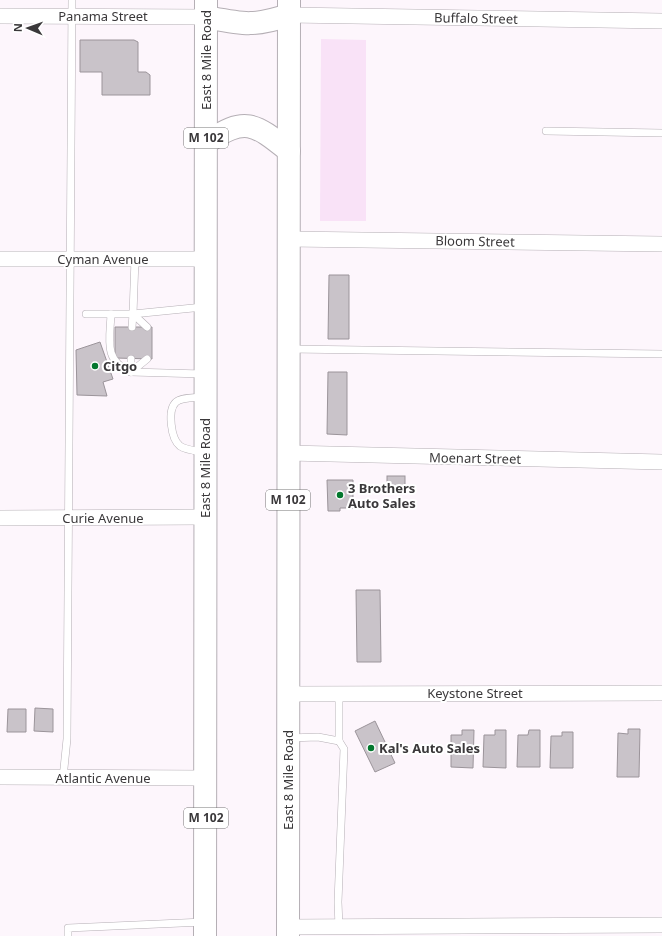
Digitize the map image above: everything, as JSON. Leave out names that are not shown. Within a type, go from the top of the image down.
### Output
[{"type":"highway","points":[[206,8],[247,24],[259,24],[289,8]]},
{"type":"highway","name":"East 8 Mile Road","points":[[205,929],[206,8]]},
{"type":"highway","name":"East 8 Mile Road","points":[[288,931],[289,8]]},
{"type":"highway","points":[[206,143],[223,131],[234,126],[244,125],[267,133],[289,152]]},
{"type":"street","name":"Panama Street","points":[[0,16],[71,16],[206,8]]},
{"type":"street","name":"Buffalo Street","points":[[289,8],[662,21]]},
{"type":"street","name":"Bloom Street","points":[[289,239],[662,244]]},
{"type":"street","name":"Cyman Avenue","points":[[0,259],[206,259]]},
{"type":"street","name":"Moenart Street","points":[[288,453],[662,462]]},
{"type":"street","name":"Curie Avenue","points":[[0,518],[205,518]]},
{"type":"street","name":"Keystone Street","points":[[288,694],[662,693]]},
{"type":"street","name":"Atlantic Avenue","points":[[0,778],[206,778]]},
{"type":"street","points":[[288,931],[339,927],[662,925]]},
{"type":"lane","points":[[63,778],[67,739],[66,653],[69,518],[72,0]]},
{"type":"lane","points":[[546,131],[662,133]]},
{"type":"lane","points":[[132,327],[135,259]]},
{"type":"lane","points":[[86,314],[133,314],[206,307]]},
{"type":"lane","points":[[111,314],[110,350],[120,367],[131,372],[206,374]]},
{"type":"lane","points":[[133,314],[147,327]]},
{"type":"lane","points":[[288,349],[662,354]]},
{"type":"lane","points":[[131,359],[131,372]]},
{"type":"lane","points":[[131,372],[147,359]]},
{"type":"lane","points":[[206,396],[182,399],[176,402],[173,406],[171,422],[175,441],[180,446],[189,450],[206,453]]},
{"type":"lane","points":[[339,694],[339,741],[344,749],[338,902],[339,927]]},
{"type":"lane","points":[[288,738],[318,737],[339,741]]},
{"type":"lane","points":[[68,936],[68,928],[205,929]]},
{"type":"shaded area","points":[[321,39],[366,40],[366,221],[320,221]]},
{"type":"building","points":[[80,40],[134,40],[138,42],[138,72],[146,72],[150,75],[150,95],[102,95],[102,72],[80,72]]},
{"type":"building","points":[[329,275],[349,275],[349,339],[328,339]]},
{"type":"building","points":[[115,327],[152,327],[152,359],[115,358]]},
{"type":"building","points":[[100,342],[113,379],[103,382],[107,396],[77,395],[76,350]]},
{"type":"building","points":[[328,372],[347,372],[347,435],[327,434]]},
{"type":"building","points":[[387,476],[405,476],[405,493],[387,493]]},
{"type":"building","points":[[327,480],[353,480],[353,508],[340,508],[340,511],[328,511]]},
{"type":"building","points":[[356,590],[380,590],[381,662],[357,662]]},
{"type":"building","points":[[35,708],[53,709],[53,732],[34,731]]},
{"type":"building","points":[[8,709],[26,709],[26,732],[7,732]]},
{"type":"building","points":[[375,721],[395,763],[375,772],[355,731]]},
{"type":"building","points":[[628,729],[640,729],[639,777],[617,777],[618,733],[628,734]]},
{"type":"building","points":[[462,730],[474,730],[473,768],[451,767],[451,735],[462,735]]},
{"type":"building","points":[[495,730],[506,730],[506,768],[483,767],[484,735],[495,735]]},
{"type":"building","points":[[529,730],[540,730],[540,767],[517,767],[518,735],[528,735]]},
{"type":"building","points":[[562,732],[573,732],[573,768],[550,768],[551,736],[562,736]]},
{"type":"place","name":"Citgo","points":[[95,366]]},
{"type":"place","name":"3 Brothers Auto Sales","points":[[340,495]]},
{"type":"place","name":"Kal's Auto Sales","points":[[371,748]]}]
